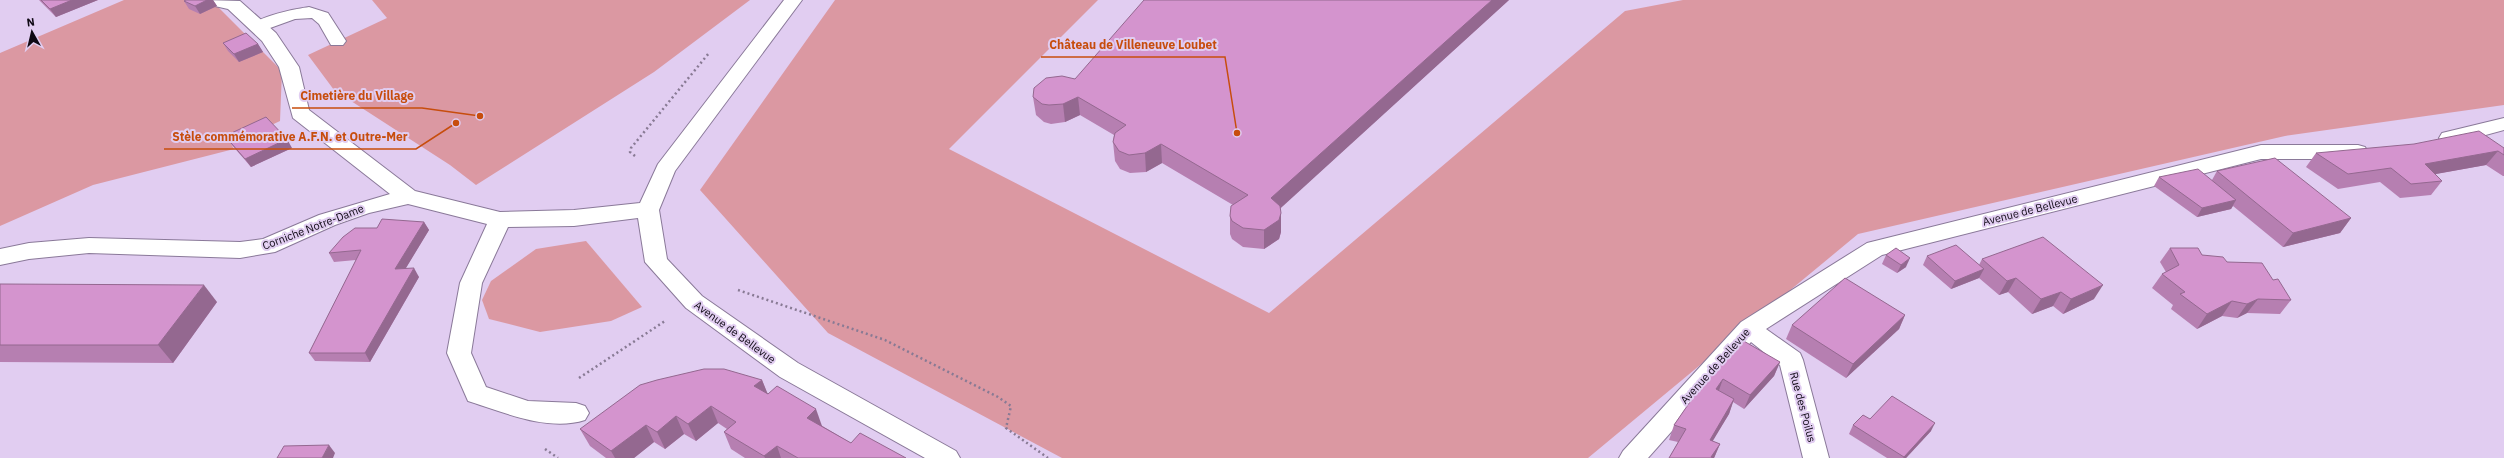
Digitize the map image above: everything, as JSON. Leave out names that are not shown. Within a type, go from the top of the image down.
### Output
[{"type":"street","points":[[212,0],[234,5],[269,37],[290,67],[300,113],[408,197]]},
{"type":"street","points":[[648,210],[665,169],[793,0]]},
{"type":"street","points":[[2433,141],[2504,124]]},
{"type":"street","name":"Avenue de Bellevue","points":[[1632,458],[1749,328],[1875,249],[2261,152],[2379,150]]},
{"type":"street","name":"Corniche Notre-Dame","points":[[0,257],[32,248],[73,245],[240,250],[267,246],[365,206],[408,197],[500,220],[574,218],[648,210]]},
{"type":"street","name":"Avenue de Bellevue","points":[[648,210],[656,262],[694,302],[789,370],[948,458]]},
{"type":"street","points":[[500,220],[471,282],[460,353],[477,394],[528,411],[576,413]]},
{"type":"street","name":"Rue des Poilus","points":[[1749,328],[1791,360],[1816,458]]},
{"type":"lane","points":[[258,27],[293,15],[311,12],[321,16],[337,41]]},
{"type":"path","points":[[730,287],[885,340],[998,397],[1011,406],[1006,428],[1048,458]]},
{"type":"path","points":[[574,381],[694,302]]},
{"type":"shaded area","points":[[124,0],[190,0],[217,6],[282,71],[280,121],[231,144],[234,149],[93,185],[0,226],[0,53]]},
{"type":"shaded area","points":[[372,0],[750,0],[654,72],[476,185],[450,165],[334,90],[308,55],[387,18]]},
{"type":"shaded area","points":[[835,0],[1098,0],[949,149],[1269,313],[1625,11],[1683,0],[2504,0],[2504,105],[2285,136],[1858,234],[1588,458],[1062,458],[828,333],[700,190]]},
{"type":"shaded area","points":[[586,241],[642,307],[611,321],[540,332],[489,319],[482,300],[491,281],[536,249]]},
{"type":"building","points":[[41,0],[72,0],[50,9]]},
{"type":"building","points":[[207,0],[195,6],[184,1]]},
{"type":"building","points":[[1144,0],[1492,0],[1271,198],[1280,206],[1281,213],[1279,220],[1264,230],[1243,228],[1232,221],[1230,216],[1231,206],[1248,195],[1161,144],[1145,153],[1129,155],[1119,151],[1113,142],[1115,133],[1126,125],[1078,97],[1063,104],[1049,105],[1042,104],[1033,97],[1034,88],[1046,78],[1062,76],[1075,79]]},
{"type":"building","points":[[246,33],[258,44],[234,54],[223,43]]},
{"type":"building","points":[[266,117],[287,139],[245,159],[225,136]]},
{"type":"building","points":[[2479,131],[2504,148],[2504,155],[2498,151],[2425,164],[2442,181],[2411,184],[2391,168],[2348,174],[2316,153],[2414,144]]},
{"type":"building","points":[[2275,158],[2351,218],[2293,233],[2217,171]]},
{"type":"building","points":[[2198,169],[2236,200],[2202,208],[2159,177]]},
{"type":"building","points":[[382,219],[424,222],[395,269],[414,268],[365,353],[309,353],[361,250],[329,253],[343,237],[355,228],[377,228]]},
{"type":"building","points":[[2043,237],[2103,285],[2071,299],[2061,292],[2041,299],[2016,278],[2007,281],[1982,259]]},
{"type":"building","points":[[1956,245],[1984,269],[1955,281],[1927,256]]},
{"type":"building","points":[[1896,248],[1910,258],[1901,265],[1886,255]]},
{"type":"building","points":[[2170,248],[2198,248],[2202,255],[2223,257],[2227,262],[2262,263],[2273,280],[2278,279],[2291,300],[2258,299],[2247,304],[2232,301],[2207,314],[2180,294],[2185,292],[2162,274],[2179,265]]},
{"type":"building","points":[[1845,278],[1905,315],[1853,364],[1792,325]]},
{"type":"building","points":[[0,284],[204,285],[158,345],[0,345]]},
{"type":"building","points":[[1742,340],[1780,362],[1750,395],[1723,379],[1716,389],[1734,399],[1710,440],[1720,444],[1711,457],[1714,458],[1669,458],[1686,429],[1674,425],[1701,386]]},
{"type":"building","points":[[704,369],[724,369],[762,380],[754,386],[768,394],[777,386],[816,409],[807,418],[851,443],[860,433],[906,458],[798,458],[777,446],[764,456],[724,432],[736,422],[711,406],[688,424],[676,416],[657,432],[646,425],[611,451],[580,429],[640,385]]},
{"type":"building","points":[[1892,396],[1935,423],[1904,457],[1853,425],[1863,415],[1870,419]]},
{"type":"building","points":[[329,445],[322,458],[277,458],[284,446]]},
{"type":"place","name":"Cimetière du Village","points":[[480,116]]},
{"type":"place","name":"Stèle commémorative A.F.N. et Outre-Mer","points":[[456,123]]},
{"type":"place","name":"Château de Villeneuve Loubet","points":[[1237,133]]}]
